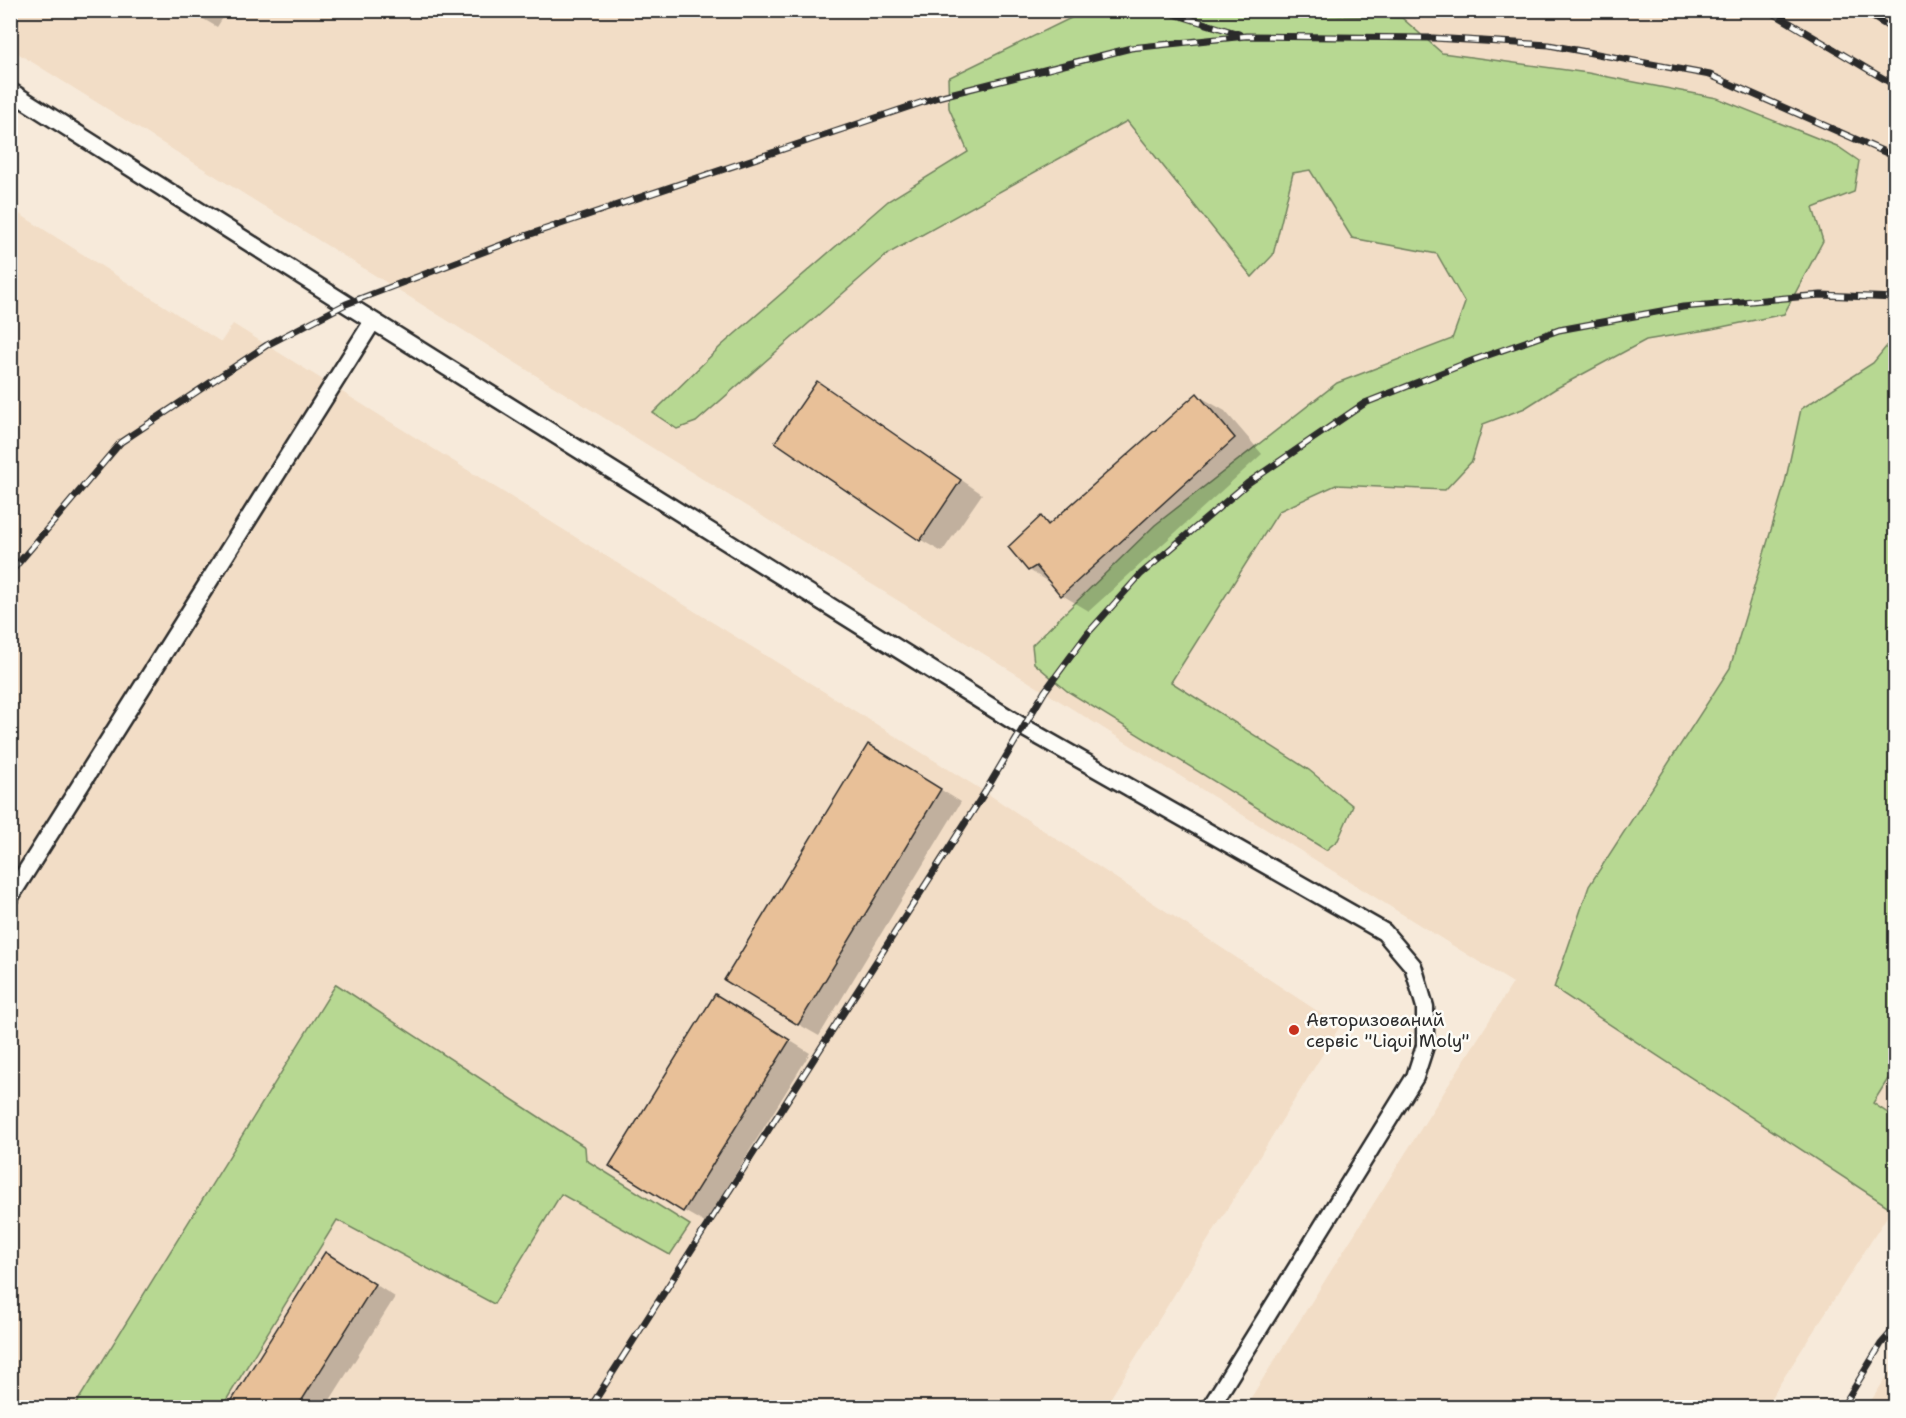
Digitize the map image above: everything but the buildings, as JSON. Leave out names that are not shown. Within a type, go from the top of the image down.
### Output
[{"type":"lane","points":[[10,91],[1023,727],[1384,932],[1413,966],[1425,1007],[1425,1046],[1415,1077],[1210,1407]]},
{"type":"lane","points":[[10,897],[373,321]]},
{"type":"shaded area","points":[[1889,10],[1895,14],[1895,1204],[1765,1407],[1245,1407],[1513,983],[11,49],[10,11]]},
{"type":"shaded area","points":[[10,208],[221,342],[233,324],[985,792],[1340,1026],[1105,1407],[11,1407]]},
{"type":"shaded area","points":[[1895,1364],[1895,1407],[1867,1407]]},
{"type":"green space","points":[[1090,11],[1232,11],[1402,18],[1442,53],[1588,73],[1717,98],[1837,146],[1859,161],[1854,192],[1813,208],[1823,241],[1784,314],[1646,340],[1555,389],[1525,408],[1483,424],[1472,461],[1445,490],[1336,485],[1279,511],[1171,682],[1309,770],[1353,806],[1338,840],[1326,850],[1067,691],[1034,663],[1032,645],[1155,525],[1337,383],[1452,339],[1465,303],[1437,254],[1352,238],[1310,170],[1293,173],[1273,255],[1252,277],[1127,121],[889,253],[696,422],[677,429],[653,413],[721,346],[888,201],[968,152],[949,108],[948,78],[1075,16]]},
{"type":"green space","points":[[1895,336],[1896,1066],[1873,1103],[1895,1118],[1895,1211],[1554,988],[1589,886],[1730,668],[1785,483],[1801,409],[1873,363]]},
{"type":"green space","points":[[336,984],[585,1147],[586,1160],[690,1225],[670,1255],[561,1194],[494,1304],[337,1220],[222,1407],[74,1407]]},
{"type":"railway","points":[[1161,10],[1239,34]]},
{"type":"railway","points":[[1768,10],[1896,86]]},
{"type":"railway","points":[[1861,10],[1896,31]]},
{"type":"railway","points":[[10,573],[121,442],[267,345],[346,304],[525,236],[938,97],[1131,48],[1246,36],[1433,38],[1549,45],[1710,75],[1896,157]]},
{"type":"railway","points":[[590,1408],[985,792],[1045,691],[1088,633],[1141,574],[1248,483],[1365,403],[1474,360],[1559,330],[1683,307],[1821,295],[1896,298]]},
{"type":"railway","points":[[1842,1408],[1881,1344],[1896,1327]]},
{"type":"place","name":"Авторизований сервіс \"Liqui Moly\"","points":[[1294,1030]]}]
